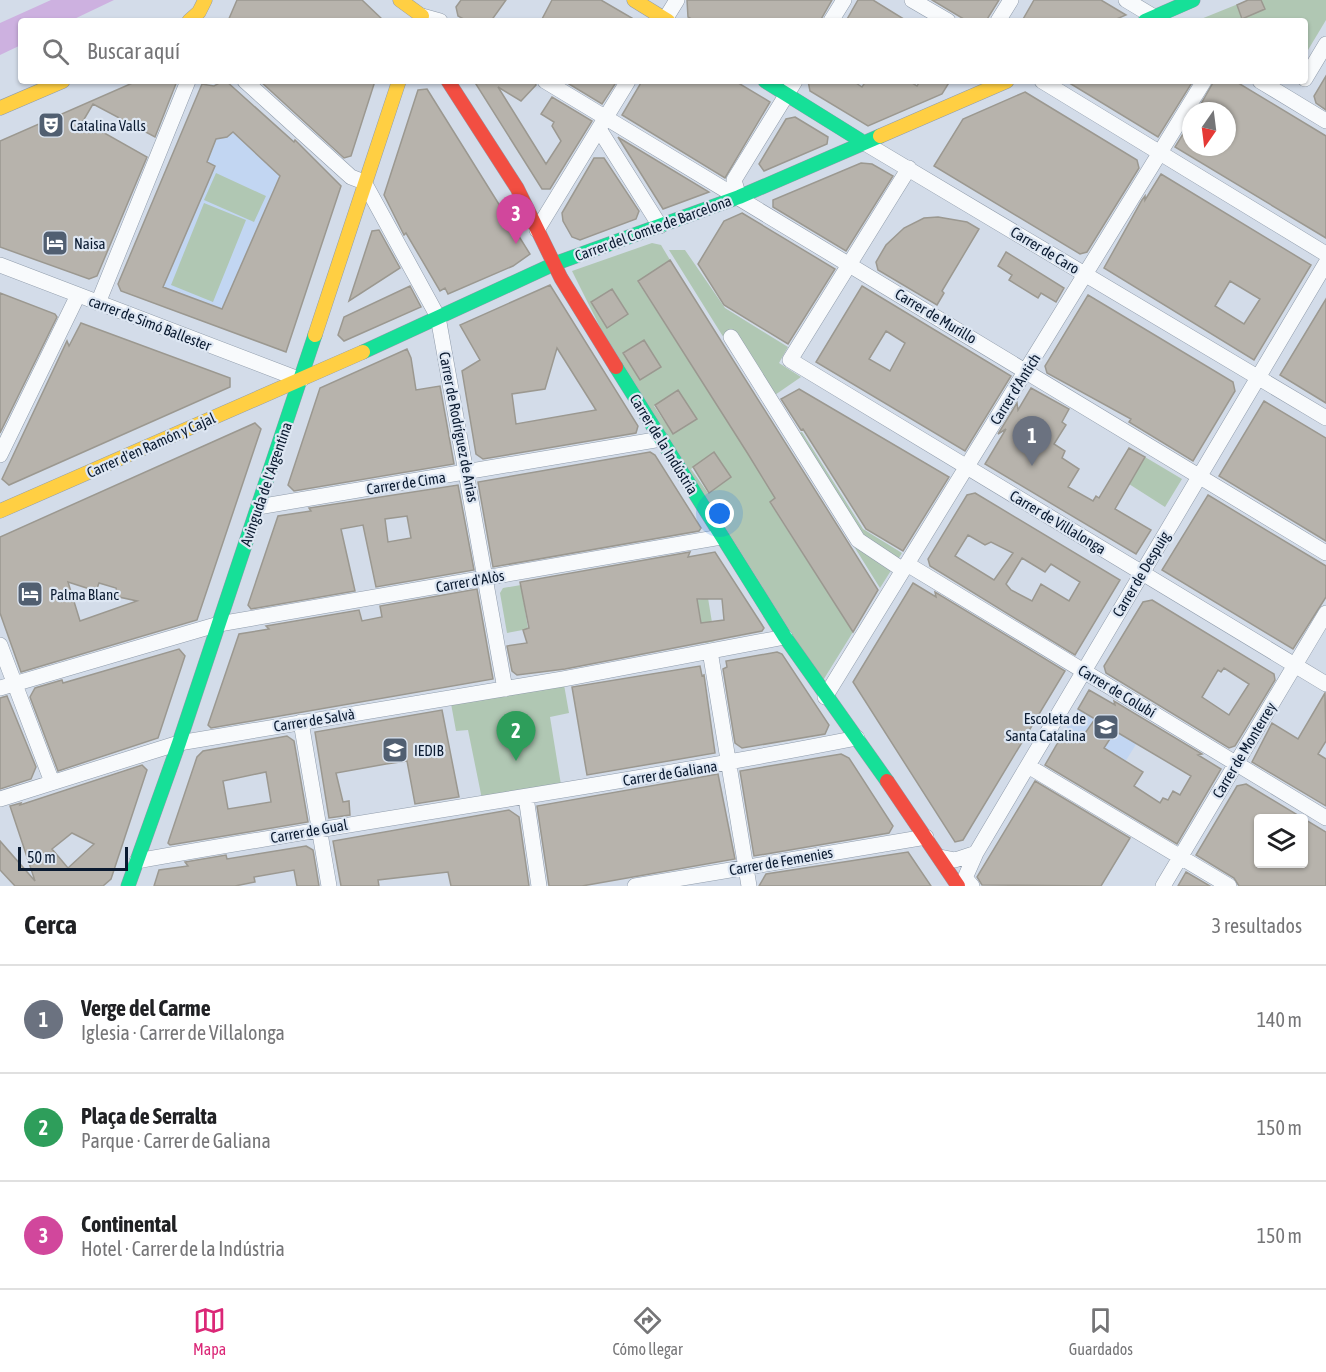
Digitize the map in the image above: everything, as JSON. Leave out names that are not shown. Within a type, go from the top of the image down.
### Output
[{"type":"street","points":[[192,18],[199,12],[205,0]]},
{"type":"street","points":[[400,0],[421,18]]},
{"type":"street","points":[[423,18],[432,0]]},
{"type":"street","points":[[634,0],[663,18]]},
{"type":"street","points":[[667,18],[677,0]]},
{"type":"street","points":[[833,18],[844,0]]},
{"type":"street","points":[[912,0],[943,18]]},
{"type":"street","points":[[1000,18],[1011,0]]},
{"type":"street","points":[[1126,0],[1150,18]]},
{"type":"street","points":[[1153,18],[1155,0]]},
{"type":"street","points":[[1157,18],[1193,0]]},
{"type":"street","points":[[1308,73],[1326,44]]},
{"type":"street","points":[[0,108],[56,84]]},
{"type":"street","points":[[98,303],[187,84]]},
{"type":"street","points":[[248,84],[351,177],[364,182]]},
{"type":"street","name":"Avinguda de l'Argentina","points":[[128,886],[179,743],[398,84]]},
{"type":"street","name":"Carrer de la Indústria","points":[[450,84],[517,188],[554,264],[785,637],[958,886]]},
{"type":"street","name":"Carrer de Murillo","points":[[549,84],[603,124],[739,197],[1326,553]]},
{"type":"street","points":[[537,230],[626,84]]},
{"type":"street","name":"Carrer de Caro","points":[[776,84],[791,88],[863,142],[1326,418]]},
{"type":"street","name":"Carrer del Comte de Barcelona","points":[[301,380],[554,264],[739,197],[1000,84]]},
{"type":"street","points":[[1047,84],[1326,254]]},
{"type":"street","name":"Carrer d'Antich","points":[[825,697],[1202,84]]},
{"type":"street","points":[[1265,84],[1326,121]]},
{"type":"street","points":[[1292,100],[1302,84]]},
{"type":"street","points":[[739,197],[734,180],[791,88]]},
{"type":"street","points":[[603,124],[660,226]]},
{"type":"street","points":[[849,264],[909,168]]},
{"type":"street","name":"Carrer de Rodríguez de Arias","points":[[364,182],[438,317],[506,689]]},
{"type":"street","name":"Carrer de Despuig","points":[[972,886],[965,878],[976,853],[1326,263]]},
{"type":"street","name":"Carrer de Villalonga","points":[[849,264],[790,360],[1326,684]]},
{"type":"street","name":"carrer de Simó Ballester","points":[[0,266],[301,380]]},
{"type":"street","points":[[0,455],[78,295]]},
{"type":"street","name":"Carrer de Colubí","points":[[732,337],[858,540],[1084,671],[1326,818]]},
{"type":"street","name":"Carrer d'en Ramón y Cajal","points":[[0,511],[301,380]]},
{"type":"street","name":"Carrer de Cima","points":[[258,507],[467,474],[661,439]]},
{"type":"street","name":"Carrer d'Alòs","points":[[7,686],[219,624],[722,537]]},
{"type":"street","name":"Carrer de Monterrey","points":[[1162,886],[1326,613]]},
{"type":"street","name":"Carrer de Salvà","points":[[0,798],[179,743],[506,689],[785,637]]},
{"type":"street","points":[[0,645],[7,686],[52,783]]},
{"type":"street","points":[[710,651],[749,886]]},
{"type":"street","points":[[301,722],[330,886]]},
{"type":"street","name":"Carrer de Galiana","points":[[483,804],[727,764],[857,738]]},
{"type":"street","points":[[1028,766],[1229,886]]},
{"type":"street","points":[[526,797],[539,886]]},
{"type":"street","name":"Carrer de Gual","points":[[136,861],[319,829],[483,804]]},
{"type":"street","name":"Carrer de Femenies","points":[[635,886],[926,837]]},
{"type":"street","points":[[940,857],[955,860],[976,853]]},
{"type":"shaded area","points":[[51,0],[114,0],[76,18],[18,18],[18,46],[0,55],[0,23]]},
{"type":"shaded area","points":[[202,84],[214,86],[229,84],[294,142],[215,326],[121,291],[118,284]]},
{"type":"shaded area","name":"Escoleta de Santa Catalina","points":[[1089,690],[1148,725],[1125,762],[1061,737]]},
{"type":"green space","points":[[1248,0],[1326,0],[1326,20],[1308,50],[1308,18],[1203,18]]},
{"type":"green space","points":[[216,173],[266,196],[254,222],[204,200]]},
{"type":"green space","points":[[204,203],[246,220],[213,302],[171,285]]},
{"type":"green space","points":[[652,243],[661,245],[670,260],[638,282],[776,497],[770,503],[853,632],[822,682],[601,329],[572,271]],"holes":[[[612,289],[628,314],[608,327]],[[644,340],[661,367],[640,380],[623,353]],[[678,391],[696,419],[673,434],[654,406]],[[714,453],[731,477],[708,493],[691,469]]]},
{"type":"green space","points":[[669,250],[685,250],[725,308],[788,347],[779,363],[801,377],[772,397],[798,433],[802,432],[863,529],[902,553],[880,588]]},
{"type":"green space","points":[[1145,457],[1182,479],[1165,507],[1129,484]]},
{"type":"green space","points":[[521,585],[528,629],[507,633],[500,593],[503,588]]},
{"type":"green space","points":[[708,598],[715,641],[705,643],[697,600]]},
{"type":"green space","points":[[563,679],[569,713],[550,717],[562,791],[483,804],[468,730],[456,731],[450,698]]},
{"type":"building","points":[[237,0],[362,0],[381,18],[229,18]]},
{"type":"building","points":[[461,0],[506,0],[493,18],[462,18],[458,16],[456,7]]},
{"type":"building","points":[[552,0],[601,0],[632,18],[543,18]]},
{"type":"building","points":[[687,0],[832,0],[822,18],[688,17]]},
{"type":"building","points":[[858,0],[873,0],[902,18],[848,18]]},
{"type":"building","points":[[932,0],[999,0],[988,18],[962,18]]},
{"type":"building","points":[[1034,0],[1101,0],[1126,15],[1119,18],[1024,18]]},
{"type":"building","points":[[1248,0],[1261,0],[1265,9],[1242,18],[1237,5]]},
{"type":"building","points":[[1326,76],[1326,110],[1316,103],[1314,96]]},
{"type":"building","points":[[130,84],[176,84],[155,137],[93,104],[83,121],[147,157],[97,276],[89,279],[0,247],[0,141]]},
{"type":"building","points":[[202,84],[214,86],[229,84],[294,142],[295,140],[341,186],[286,352],[121,291],[118,284]],"holes":[[[233,132],[280,176],[222,309],[163,287],[215,166],[207,162],[216,139],[227,137]]]},
{"type":"building","points":[[263,84],[374,84],[351,156],[344,158]]},
{"type":"building","points":[[476,84],[536,84],[521,101],[498,87],[546,164],[561,141],[552,126],[554,122],[541,114],[552,97],[592,121],[550,189],[542,189]]},
{"type":"building","points":[[569,84],[615,84],[602,104]]},
{"type":"building","points":[[640,84],[740,84],[770,102],[725,178],[622,115]]},
{"type":"building","points":[[809,84],[858,84],[862,87],[864,84],[914,84],[917,86],[918,84],[948,84],[942,94],[868,126],[810,91]]},
{"type":"building","points":[[1071,84],[1191,84],[1158,137]]},
{"type":"building","points":[[1212,84],[1240,84],[1326,136],[1326,238],[1190,156],[1236,156],[1236,102],[1202,102]]},
{"type":"building","points":[[427,89],[530,254],[513,266],[448,294],[445,288],[440,291],[406,233],[404,235],[384,195],[418,90]]},
{"type":"building","points":[[1025,92],[1137,160],[1139,168],[1087,252],[1080,254],[934,166],[963,119]]},
{"type":"building","points":[[795,117],[828,137],[827,144],[764,171],[759,164],[786,119]]},
{"type":"building","points":[[1182,136],[1182,151],[1175,147]]},
{"type":"building","points":[[618,137],[621,139],[709,192],[663,209]]},
{"type":"building","points":[[594,158],[604,158],[639,211],[636,219],[580,240],[572,237],[563,221],[562,213]]},
{"type":"building","points":[[861,163],[872,164],[893,176],[846,251],[773,207],[773,200]]},
{"type":"building","points":[[1161,174],[1311,265],[1254,360],[1104,268],[1145,196],[1145,200]],"holes":[[[1230,281],[1260,299],[1244,324],[1215,306]]]},
{"type":"building","points":[[742,213],[835,269],[788,344],[724,305],[698,264],[724,221]]},
{"type":"building","points":[[938,217],[967,222],[979,229],[942,291],[944,293],[937,305],[878,270],[876,262],[886,245],[904,228],[924,218]]},
{"type":"building","points":[[379,230],[400,268],[349,301],[372,231]]},
{"type":"building","points":[[1006,252],[1064,288],[1056,302],[1041,293],[1038,298],[1009,280],[1012,275],[998,266]]},
{"type":"building","points":[[670,260],[878,590],[853,632],[770,502],[775,498],[638,281]]},
{"type":"building","points":[[550,285],[638,426],[636,433],[483,459],[476,454],[462,371],[480,360],[460,325]],"holes":[[[557,348],[596,410],[516,424],[512,394],[545,389]]]},
{"type":"building","points":[[410,286],[421,307],[344,341],[338,335],[344,317]]},
{"type":"building","points":[[862,286],[1011,376],[965,451],[816,362]],"holes":[[[886,331],[905,343],[890,371],[869,359]]]},
{"type":"building","points":[[612,289],[628,314],[607,328],[591,302]]},
{"type":"building","points":[[0,293],[55,314],[57,317],[0,433]]},
{"type":"building","points":[[1088,295],[1233,382],[1235,391],[1193,461],[1129,422],[1131,419],[1047,373],[1045,366]]},
{"type":"building","points":[[1326,299],[1326,403],[1280,375]]},
{"type":"building","points":[[81,323],[230,378],[230,387],[9,485],[2,479],[67,341],[69,346]]},
{"type":"building","points":[[644,340],[661,367],[640,380],[623,353]]},
{"type":"building","points":[[407,349],[411,358],[416,390],[440,386],[454,464],[294,491],[288,485],[320,388]]},
{"type":"building","points":[[1031,388],[1069,409],[1062,422],[1066,425],[1054,444],[1065,451],[1062,458],[1079,469],[1068,487],[1093,501],[1096,496],[1099,498],[1129,448],[1145,457],[1115,509],[1151,530],[1136,554],[985,464],[1006,429],[998,434],[1017,403],[1018,410]]},
{"type":"building","points":[[799,389],[949,477],[903,551],[866,529],[803,429],[801,430],[781,399]]},
{"type":"building","points":[[678,390],[697,419],[673,434],[655,405]]},
{"type":"building","points":[[1264,401],[1326,438],[1326,541],[1219,476]]},
{"type":"building","points":[[255,423],[261,429],[197,620],[21,672],[0,613],[0,537]],"holes":[[[68,582],[96,591],[99,583],[116,588],[119,597],[137,601],[80,621]]]},
{"type":"building","points":[[650,452],[655,455],[701,528],[699,531],[493,567],[478,482]]},
{"type":"building","points":[[714,452],[731,477],[709,493],[693,467]]},
{"type":"building","points":[[458,485],[474,570],[376,587],[363,525],[341,529],[355,591],[251,609],[248,605],[278,516],[311,511],[309,508]],"holes":[[[407,516],[411,538],[388,542],[385,519]]]},
{"type":"building","points":[[975,493],[1120,580],[1075,655],[930,566],[928,559],[967,495]],"holes":[[[968,535],[985,545],[991,542],[1013,553],[994,580],[955,556]],[[1022,558],[1045,572],[1051,564],[1080,582],[1069,601],[1041,584],[1032,601],[1011,590],[1006,584]]]},
{"type":"building","points":[[1208,495],[1326,566],[1326,597],[1293,649],[1162,570]]},
{"type":"building","points":[[690,552],[688,557],[715,552],[764,628],[762,631],[565,669],[517,675],[512,671],[507,646],[527,643],[523,630],[529,628],[520,582]],"holes":[[[697,599],[722,599],[724,620],[701,623]]]},
{"type":"building","points":[[913,583],[936,597],[935,592],[1065,671],[963,840],[955,842],[853,682]]},
{"type":"building","points":[[477,589],[493,679],[211,728],[208,725],[239,634],[269,629],[266,626],[359,610],[362,621],[382,617],[380,606]]},
{"type":"building","points":[[1152,600],[1274,674],[1275,680],[1235,746],[1229,748],[1106,673],[1104,666],[1143,602]],"holes":[[[1224,668],[1249,684],[1229,715],[1202,697],[1218,670],[1221,672]]]},
{"type":"building","points":[[179,649],[185,656],[158,738],[58,771],[30,697],[35,688],[62,680],[63,683]]},
{"type":"building","points":[[777,652],[782,654],[829,725],[825,734],[742,748],[735,743],[723,669],[727,667],[726,661]]},
{"type":"building","points":[[700,666],[702,676],[704,675],[715,753],[587,775],[572,687]]},
{"type":"building","points":[[1089,690],[1115,705],[1114,701],[1202,754],[1198,755],[1221,769],[1177,844],[1045,765],[1065,730],[1081,739],[1095,719],[1078,709]],"holes":[[[1115,731],[1191,776],[1180,795],[1173,791],[1168,800],[1163,798],[1160,803],[1134,786],[1143,772],[1104,748]]]},
{"type":"building","points":[[1325,693],[1326,741],[1318,754],[1326,759],[1326,806],[1252,762],[1272,723],[1298,739]]},
{"type":"building","points":[[7,696],[36,767],[31,779],[0,789],[0,698]]},
{"type":"building","points":[[442,710],[459,797],[415,804],[407,761],[386,764],[336,773],[343,802],[349,801],[350,815],[329,818],[315,732]]},
{"type":"building","points":[[287,736],[294,741],[308,822],[170,845],[168,843],[197,757],[203,751]],"holes":[[[266,772],[271,802],[228,809],[223,781]]]},
{"type":"building","points":[[841,754],[849,758],[893,826],[889,833],[754,856],[740,771]]},
{"type":"building","points":[[142,765],[147,770],[111,879],[103,886],[15,886],[0,870],[0,841],[35,881],[10,806],[21,803],[20,805]],"holes":[[[72,833],[94,844],[68,868],[52,849]]]},
{"type":"building","points":[[718,774],[735,859],[582,886],[549,886],[537,806]]},
{"type":"building","points":[[1035,781],[1130,838],[1101,886],[982,885],[977,877]]},
{"type":"building","points":[[1246,784],[1296,814],[1254,814],[1254,868],[1308,868],[1308,821],[1326,832],[1326,886],[1239,886],[1234,878],[1196,855],[1237,786]]},
{"type":"building","points":[[509,810],[519,817],[529,886],[451,886],[448,872],[378,880],[379,886],[341,886],[333,841]]},
{"type":"building","points":[[306,846],[313,850],[319,886],[297,886],[294,870],[254,877],[255,882],[235,886],[154,886],[159,870],[188,866],[185,862],[226,855],[227,859]]},
{"type":"building","points":[[908,852],[931,886],[759,886],[766,874]]},
{"type":"building","points":[[1186,872],[1210,886],[1178,886]]},
{"type":"traffic: fast","points":[[1152,18],[1193,0]]},
{"type":"traffic: fast","points":[[770,84],[863,142]]},
{"type":"traffic: fast","points":[[363,352],[554,264],[739,197],[880,136]]},
{"type":"traffic: fast","points":[[128,886],[179,743],[315,335]]},
{"type":"traffic: fast","points":[[616,367],[785,637],[887,781]]},
{"type":"traffic: slow","points":[[192,18],[199,12],[205,0]]},
{"type":"traffic: slow","points":[[400,0],[422,16]]},
{"type":"traffic: slow","points":[[634,0],[663,18]]},
{"type":"traffic: slow","points":[[0,108],[56,84]]},
{"type":"traffic: slow","points":[[315,335],[398,84]]},
{"type":"traffic: slow","points":[[880,136],[1000,84]]},
{"type":"traffic: slow","points":[[0,511],[363,352]]},
{"type":"traffic: jam","points":[[450,84],[517,188],[561,278],[616,367]]},
{"type":"traffic: jam","points":[[887,781],[958,886]]},
{"type":"place","name":"Catalina Valls","points":[[51,125]]},
{"type":"place","name":"Naisa","points":[[55,243]]},
{"type":"place","name":"Continental","points":[[516,244]]},
{"type":"place","name":"Verge del Carme","points":[[1032,466]]},
{"type":"place","name":"Palma Blanc","points":[[30,594]]},
{"type":"place","name":"Escoleta de Santa Catalina","points":[[1106,727]]},
{"type":"place","name":"IEDIB","points":[[395,750]]},
{"type":"place","name":"Plaça de Serralta","points":[[516,761]]}]
